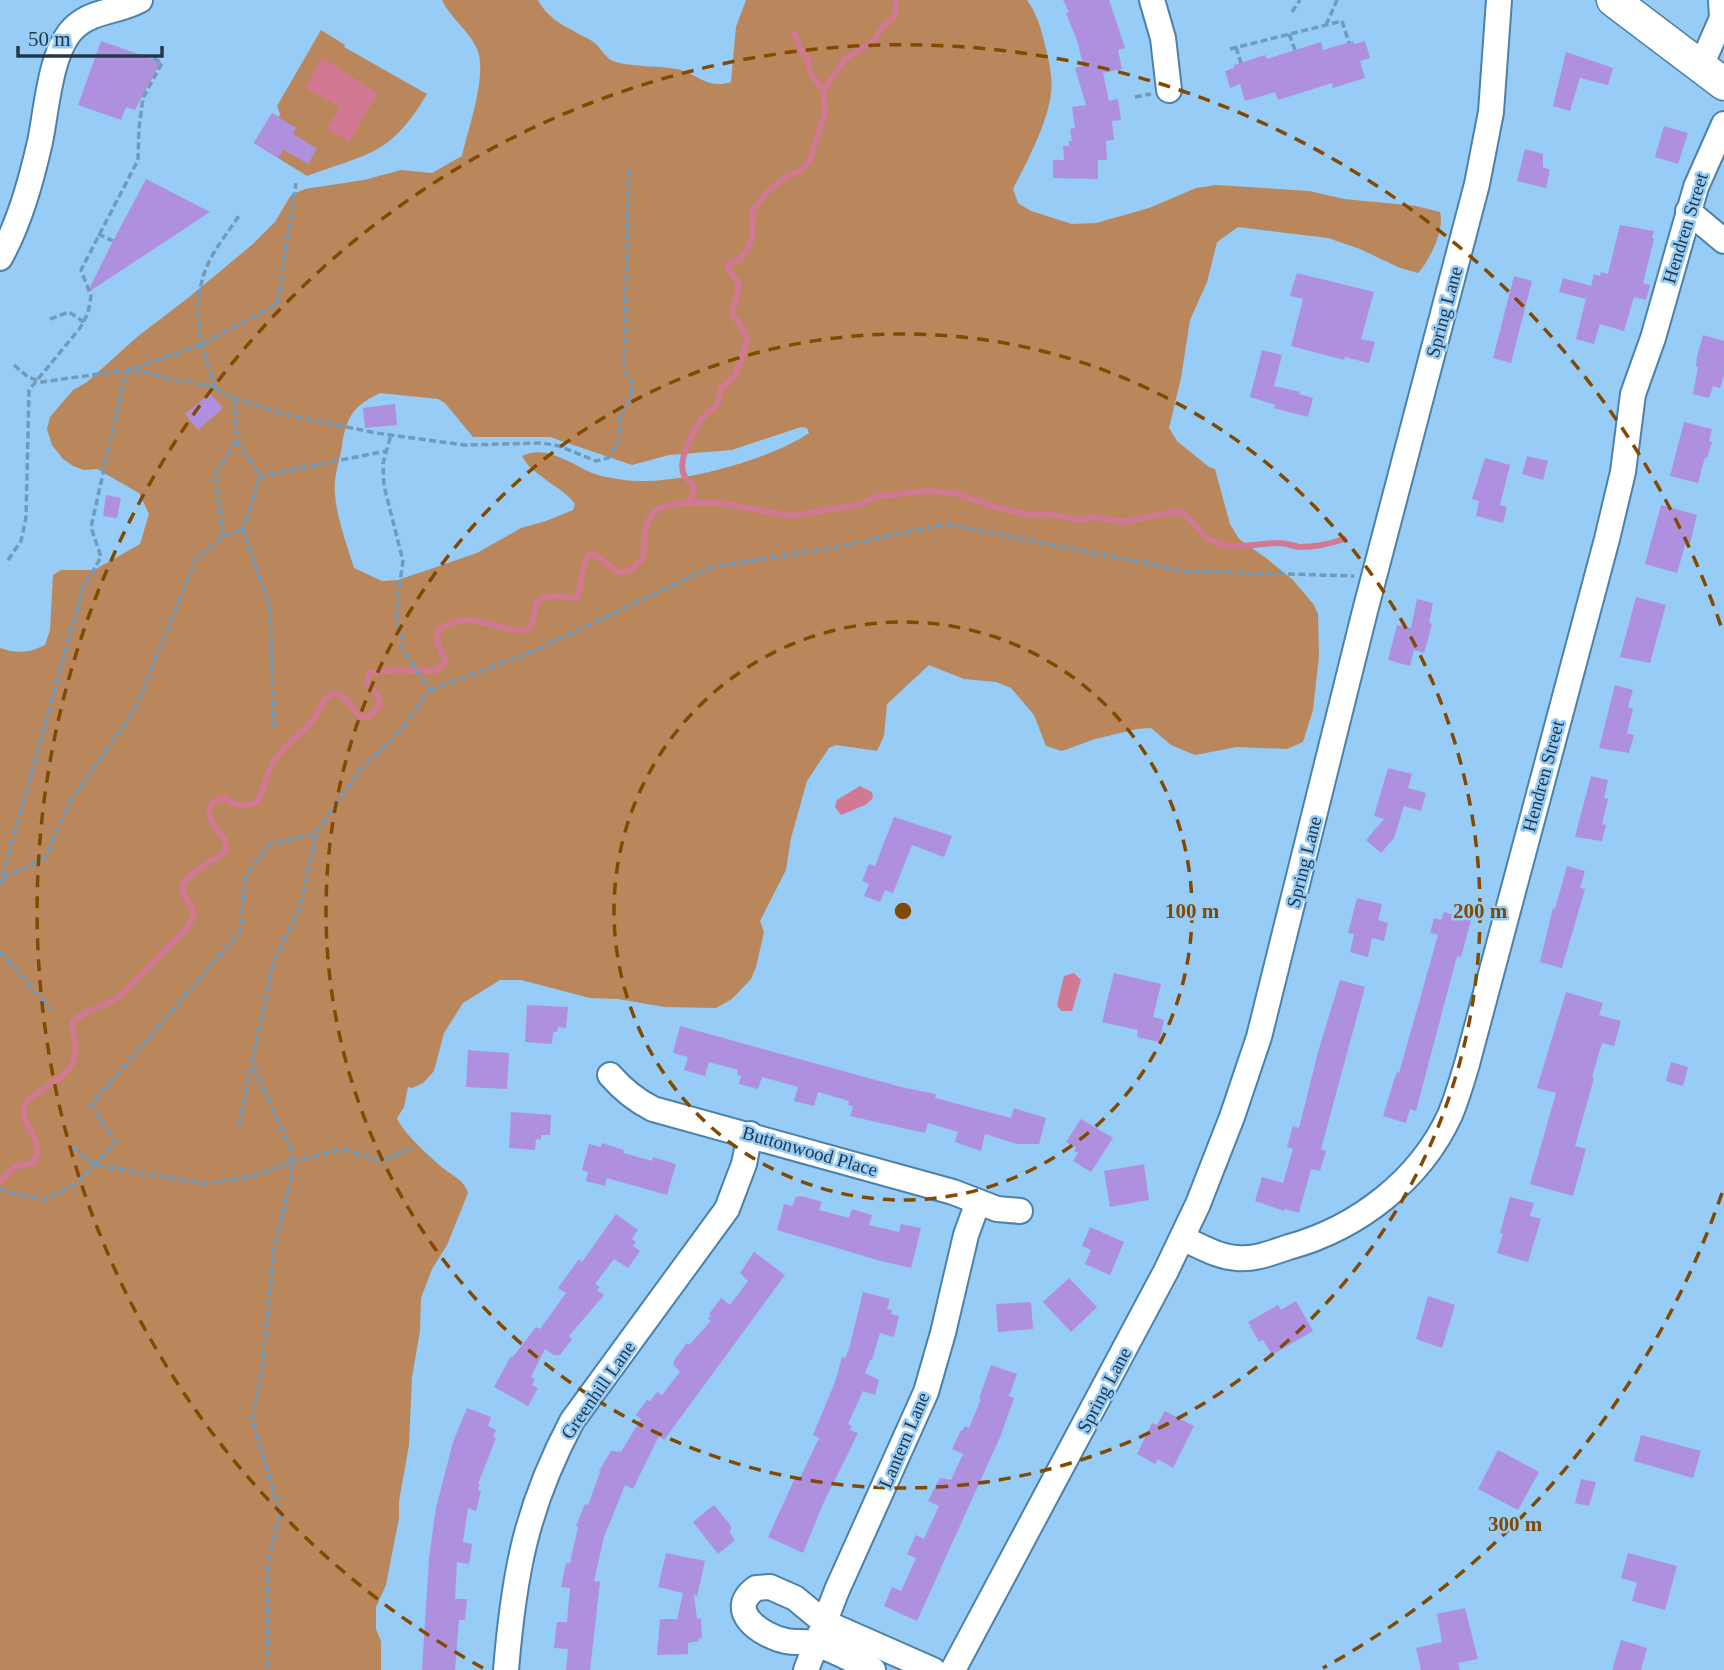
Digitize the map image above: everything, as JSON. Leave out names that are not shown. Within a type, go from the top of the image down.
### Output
[{"type":"main road","points":[[1620,2],[1712,75]]},
{"type":"street","points":[[0,258],[12,235],[31,179],[62,44],[68,33],[86,19],[140,0]]},
{"type":"street","points":[[1152,0],[1163,38],[1169,90]]},
{"type":"street","name":"Spring Lane","points":[[953,1670],[1140,1323],[1182,1238],[1222,1143],[1259,1037],[1373,577],[1477,184],[1491,112],[1499,0]]},
{"type":"street","points":[[1712,75],[1722,18],[1721,0]]},
{"type":"street","name":"Hendren Street","points":[[1182,1238],[1224,1256],[1248,1259],[1301,1244],[1333,1231],[1357,1218],[1397,1187],[1428,1152],[1450,1114],[1467,1064],[1610,526],[1623,472],[1633,394],[1653,338],[1688,211],[1704,166],[1724,124]]},
{"type":"street","points":[[1688,211],[1724,241]]},
{"type":"street","name":"Buttonwood Place","points":[[610,1075],[622,1089],[653,1108],[953,1192],[997,1209],[1020,1211]]},
{"type":"street","name":"Greenhill Lane","points":[[506,1670],[510,1616],[522,1546],[538,1495],[556,1452],[572,1421],[727,1209],[736,1189],[750,1134]]},
{"type":"street","name":"Lantern Lane","points":[[806,1670],[926,1392],[966,1235],[978,1202]]},
{"type":"street","points":[[820,1633],[873,1670]]},
{"type":"street","points":[[820,1633],[933,1670]]},
{"type":"path","points":[[1292,12],[1300,0]]},
{"type":"path","points":[[1326,25],[1337,0]]},
{"type":"path","points":[[1241,62],[1233,48],[1342,21],[1349,43]]},
{"type":"path","points":[[1289,34],[1294,50]]},
{"type":"path","points":[[8,560],[21,541],[26,518],[29,390],[84,322],[88,313],[91,296],[81,271],[138,160],[143,98],[162,63],[150,56]]},
{"type":"path","points":[[14,365],[28,377],[42,382],[142,371],[208,386],[234,398],[296,417],[391,435],[464,444],[542,443],[559,446],[596,461],[608,458],[618,443],[621,414],[632,395],[631,380],[624,370],[629,169]]},
{"type":"path","points":[[126,371],[202,344],[277,304],[296,183]]},
{"type":"path","points":[[217,391],[204,357],[197,301],[208,264],[240,214]]},
{"type":"path","points":[[98,234],[113,241]]},
{"type":"path","points":[[50,319],[69,312],[84,322]]},
{"type":"path","points":[[0,886],[83,588],[101,557],[91,527],[126,371]]},
{"type":"path","points":[[234,398],[237,441],[260,476]]},
{"type":"path","points":[[391,435],[383,463],[384,486],[403,561],[396,610],[403,650],[430,690]]},
{"type":"path","points":[[223,537],[215,474],[237,441]]},
{"type":"path","points":[[260,476],[386,451]]},
{"type":"path","points":[[260,476],[243,529],[270,608],[274,729]]},
{"type":"path","points":[[240,1125],[273,963],[301,905],[316,833],[361,769],[396,736],[430,690],[532,652],[711,567],[821,550],[946,524],[1186,571],[1373,577]]},
{"type":"path","points":[[2,878],[45,858],[70,802],[135,709],[197,559],[223,537],[243,529]]},
{"type":"path","points":[[0,1190],[43,1200],[75,1185],[116,1143],[91,1105],[240,932],[246,875],[270,844],[316,833]]},
{"type":"path","points":[[0,951],[51,1009]]},
{"type":"path","points":[[253,1066],[291,1149],[292,1162],[275,1249],[262,1370],[252,1419],[280,1513],[267,1568],[268,1664],[265,1670]]},
{"type":"path","points":[[72,1147],[95,1165],[206,1184],[252,1176],[292,1162],[344,1149],[379,1161],[414,1147]]},
{"type":"shaded area","points":[[442,0],[538,0],[548,14],[592,41],[611,60],[681,70],[704,81],[723,84],[731,82],[736,27],[746,0],[1027,0],[1040,27],[1051,81],[1049,104],[1041,129],[1013,189],[1018,203],[1031,211],[1072,224],[1096,223],[1149,208],[1196,188],[1216,185],[1309,191],[1344,199],[1416,206],[1440,212],[1440,227],[1435,244],[1418,273],[1328,238],[1238,227],[1217,242],[1207,282],[1190,320],[1181,378],[1169,428],[1177,441],[1215,469],[1230,524],[1239,539],[1293,580],[1314,605],[1318,614],[1319,656],[1313,710],[1303,742],[1287,749],[1237,747],[1195,755],[1171,745],[1151,728],[1095,739],[1062,751],[1046,746],[1034,715],[1011,688],[996,682],[964,679],[929,665],[887,704],[884,736],[877,751],[836,745],[829,748],[807,781],[791,838],[786,870],[760,921],[764,932],[756,967],[751,979],[732,999],[716,1008],[665,1007],[618,999],[590,998],[521,980],[500,980],[463,1003],[444,1033],[434,1071],[423,1083],[408,1087],[404,1107],[397,1118],[411,1138],[461,1182],[468,1193],[421,1298],[420,1331],[412,1377],[409,1445],[399,1501],[399,1518],[386,1585],[376,1607],[376,1629],[381,1641],[381,1670],[0,1670],[0,648],[23,652],[45,645],[50,630],[53,575],[61,570],[94,570],[140,544],[149,514],[139,493],[97,469],[84,470],[63,459],[52,445],[47,429],[50,417],[73,390],[87,382],[137,337],[253,244],[275,222],[291,195],[305,189],[364,180],[401,170],[432,173],[462,156],[479,87],[480,60],[474,42]],"holes":[[[380,393],[438,399],[445,403],[473,437],[550,437],[632,465],[669,455],[732,450],[801,427],[807,428],[809,433],[746,462],[693,475],[644,481],[596,474],[540,452],[522,456],[532,469],[575,504],[573,510],[521,528],[477,553],[398,580],[382,581],[354,568],[338,513],[335,483],[346,427],[357,408]]]},
{"type":"shaded area","points":[[321,30],[345,45],[344,47],[427,94],[401,130],[376,150],[307,176],[254,143],[272,113],[279,117],[277,106]]},
{"type":"shaded area","points":[[322,58],[378,93],[349,142],[327,129],[340,107],[305,88]]},
{"type":"shaded area","points":[[860,786],[872,792],[873,798],[865,805],[841,815],[835,807],[837,800]]},
{"type":"shaded area","points":[[1074,973],[1081,980],[1072,1011],[1061,1011],[1057,1005],[1064,976]]},
{"type":"building","points":[[1063,0],[1109,0],[1125,48],[1118,50],[1122,69],[1103,73],[1109,101],[1118,99],[1121,120],[1112,121],[1114,140],[1106,141],[1107,160],[1098,160],[1098,179],[1053,178],[1053,160],[1064,160],[1063,146],[1069,146],[1069,141],[1072,141],[1070,129],[1075,128],[1072,107],[1086,105],[1075,68],[1083,66],[1078,43]]},
{"type":"building","points":[[101,41],[161,62],[135,110],[126,107],[121,120],[78,105]]},
{"type":"building","points":[[1353,41],[1354,44],[1365,41],[1370,58],[1360,61],[1365,78],[1333,88],[1332,83],[1278,100],[1275,92],[1245,101],[1240,84],[1230,88],[1225,71],[1234,68],[1234,65],[1265,55],[1267,59],[1321,42],[1323,50]]},
{"type":"building","points":[[1566,52],[1613,68],[1608,85],[1580,78],[1570,111],[1553,106]]},
{"type":"building","points":[[272,113],[296,128],[293,134],[317,149],[308,164],[284,150],[278,158],[254,143]]},
{"type":"building","points":[[1664,126],[1688,133],[1678,164],[1655,157]]},
{"type":"building","points":[[1525,149],[1543,154],[1543,167],[1550,170],[1546,188],[1517,181]]},
{"type":"building","points":[[146,179],[210,212],[87,293],[113,241]]},
{"type":"building","points":[[1620,225],[1654,231],[1643,283],[1650,285],[1646,300],[1634,297],[1624,331],[1600,324],[1594,344],[1576,339],[1586,299],[1559,292],[1563,278],[1591,286],[1594,274],[1608,274]]},
{"type":"building","points":[[1297,273],[1374,292],[1361,339],[1375,342],[1369,363],[1345,357],[1344,360],[1291,346],[1303,299],[1290,296]]},
{"type":"building","points":[[1514,276],[1532,281],[1511,363],[1493,358]]},
{"type":"building","points":[[1703,335],[1724,341],[1724,375],[1720,388],[1713,386],[1709,398],[1693,394],[1697,357]]},
{"type":"building","points":[[1262,350],[1282,355],[1274,386],[1313,398],[1308,417],[1274,408],[1275,405],[1250,397]]},
{"type":"building","points":[[210,393],[223,408],[198,430],[185,414]]},
{"type":"building","points":[[395,404],[397,425],[365,428],[363,408]]},
{"type":"building","points":[[1684,422],[1712,429],[1709,441],[1712,442],[1698,483],[1670,476]]},
{"type":"building","points":[[1527,456],[1548,461],[1543,480],[1522,474]]},
{"type":"building","points":[[1485,458],[1510,465],[1500,505],[1507,507],[1503,523],[1476,516],[1479,501],[1472,499]]},
{"type":"building","points":[[106,495],[121,498],[117,518],[103,516]]},
{"type":"building","points":[[1661,505],[1697,515],[1690,543],[1686,542],[1677,573],[1645,564]]},
{"type":"building","points":[[1636,597],[1666,605],[1650,663],[1620,657]]},
{"type":"building","points":[[1417,599],[1433,603],[1429,623],[1432,624],[1424,653],[1414,650],[1410,666],[1388,660],[1397,625],[1411,628]]},
{"type":"building","points":[[1615,685],[1633,690],[1628,707],[1633,709],[1627,733],[1634,735],[1629,753],[1599,748]]},
{"type":"building","points":[[1388,768],[1412,774],[1408,788],[1426,793],[1421,811],[1404,806],[1394,838],[1381,853],[1366,840],[1384,819],[1374,816]]},
{"type":"building","points":[[1591,776],[1608,780],[1604,798],[1608,799],[1602,824],[1606,825],[1602,841],[1575,837]]},
{"type":"building","points":[[894,817],[952,836],[944,857],[912,845],[893,893],[885,890],[880,902],[864,896],[869,884],[862,881],[869,864],[875,866]]},
{"type":"building","points":[[1567,866],[1585,871],[1580,888],[1585,889],[1562,968],[1540,962],[1553,908],[1555,909]]},
{"type":"building","points":[[1357,898],[1382,904],[1378,920],[1388,923],[1384,941],[1372,938],[1368,957],[1350,952],[1354,934],[1348,933]]},
{"type":"building","points":[[1444,912],[1471,920],[1461,957],[1457,956],[1416,1111],[1410,1109],[1406,1123],[1383,1116],[1394,1080],[1397,1072],[1399,1073],[1438,935],[1430,933],[1434,918],[1441,920]]},
{"type":"building","points":[[1114,973],[1161,984],[1153,1017],[1164,1020],[1159,1042],[1137,1037],[1138,1030],[1102,1022]]},
{"type":"building","points":[[1340,980],[1365,987],[1321,1149],[1326,1151],[1320,1171],[1311,1169],[1299,1213],[1285,1209],[1284,1211],[1255,1201],[1262,1177],[1283,1183],[1293,1149],[1287,1147],[1293,1126],[1299,1128]]},
{"type":"building","points":[[1566,992],[1603,1003],[1599,1015],[1621,1021],[1614,1046],[1602,1043],[1592,1077],[1594,1078],[1575,1146],[1586,1149],[1573,1196],[1530,1184],[1556,1093],[1537,1088]]},
{"type":"building","points":[[527,1005],[568,1007],[566,1028],[558,1027],[557,1032],[553,1032],[552,1044],[525,1042]]},
{"type":"building","points":[[680,1026],[901,1087],[936,1094],[935,1098],[1011,1118],[1014,1108],[1046,1118],[1039,1144],[1017,1144],[985,1134],[981,1151],[955,1142],[958,1132],[928,1123],[925,1133],[850,1116],[853,1106],[848,1105],[849,1101],[818,1092],[814,1106],[794,1101],[798,1087],[762,1077],[758,1089],[739,1084],[741,1076],[737,1075],[738,1070],[709,1062],[705,1076],[684,1070],[688,1057],[673,1053]]},
{"type":"building","points":[[468,1050],[509,1053],[507,1089],[466,1087]]},
{"type":"building","points":[[1671,1062],[1688,1067],[1683,1086],[1666,1081]]},
{"type":"building","points":[[511,1112],[551,1115],[550,1135],[541,1135],[541,1140],[536,1139],[535,1150],[509,1148]]},
{"type":"building","points":[[1081,1119],[1113,1138],[1091,1172],[1073,1161],[1078,1153],[1074,1151],[1076,1148],[1066,1142]]},
{"type":"building","points":[[602,1143],[624,1150],[623,1153],[652,1161],[653,1157],[676,1164],[667,1195],[607,1178],[605,1186],[586,1181],[588,1172],[582,1170],[589,1144],[601,1147]]},
{"type":"building","points":[[1144,1164],[1149,1200],[1110,1207],[1104,1171]]},
{"type":"building","points":[[802,1196],[822,1202],[819,1210],[849,1218],[852,1209],[872,1215],[869,1225],[899,1232],[901,1224],[921,1228],[911,1268],[777,1230],[784,1204],[792,1206],[796,1197]]},
{"type":"building","points":[[1510,1197],[1534,1203],[1530,1216],[1541,1219],[1528,1262],[1497,1253]]},
{"type":"building","points":[[616,1214],[638,1230],[632,1239],[636,1242],[633,1246],[640,1251],[628,1268],[614,1259],[595,1284],[600,1287],[597,1290],[604,1295],[569,1336],[572,1339],[560,1355],[554,1355],[545,1349],[531,1377],[535,1379],[532,1385],[538,1388],[528,1406],[494,1387],[511,1356],[513,1357],[536,1327],[540,1329],[566,1293],[558,1288],[579,1259],[582,1262]]},
{"type":"building","points":[[1090,1227],[1124,1242],[1110,1275],[1085,1264],[1091,1250],[1082,1246]]},
{"type":"building","points":[[754,1252],[785,1275],[664,1440],[659,1436],[633,1489],[625,1485],[604,1537],[594,1581],[600,1582],[590,1670],[566,1670],[568,1649],[554,1648],[557,1622],[567,1622],[570,1588],[561,1587],[566,1563],[570,1563],[578,1527],[576,1526],[585,1504],[588,1505],[599,1471],[611,1451],[621,1452],[641,1419],[636,1415],[647,1400],[650,1401],[657,1392],[662,1395],[680,1372],[673,1364],[675,1359],[687,1343],[689,1345],[711,1321],[708,1319],[711,1316],[709,1314],[721,1298],[730,1305],[748,1281],[740,1273]]},
{"type":"building","points":[[1069,1278],[1097,1307],[1071,1332],[1043,1302]]},
{"type":"building","points":[[863,1292],[890,1299],[887,1309],[892,1310],[891,1314],[899,1316],[894,1337],[880,1333],[865,1373],[879,1380],[875,1395],[863,1391],[848,1424],[852,1426],[850,1430],[858,1433],[823,1504],[803,1553],[768,1537],[795,1478],[799,1480],[819,1438],[813,1435],[835,1382],[842,1357],[845,1358],[849,1349]]},
{"type":"building","points":[[1428,1296],[1455,1305],[1442,1348],[1416,1339]]},
{"type":"building","points":[[1296,1301],[1313,1331],[1272,1355],[1263,1340],[1259,1342],[1248,1322],[1278,1305],[1281,1310]]},
{"type":"building","points":[[1031,1302],[1033,1329],[998,1332],[996,1304]]},
{"type":"building","points":[[991,1365],[1017,1374],[1009,1396],[1014,1398],[1001,1435],[917,1621],[884,1606],[892,1587],[901,1591],[916,1558],[907,1554],[916,1535],[924,1539],[939,1506],[928,1501],[937,1483],[940,1478],[951,1480],[963,1454],[952,1449],[961,1430],[965,1426],[969,1428]]},
{"type":"building","points":[[467,1408],[491,1417],[488,1426],[496,1430],[493,1437],[496,1438],[478,1484],[478,1490],[481,1491],[476,1511],[468,1508],[463,1542],[472,1544],[469,1564],[457,1562],[455,1599],[467,1599],[465,1620],[459,1620],[455,1670],[422,1670],[429,1558],[436,1508],[453,1442]]},
{"type":"building","points":[[1165,1411],[1194,1426],[1173,1468],[1158,1459],[1155,1464],[1137,1454],[1152,1423],[1157,1425]]},
{"type":"building","points":[[1641,1435],[1701,1451],[1693,1478],[1634,1461]]},
{"type":"building","points":[[1498,1450],[1539,1472],[1518,1510],[1478,1489]]},
{"type":"building","points":[[1581,1479],[1596,1482],[1589,1506],[1575,1503]]},
{"type":"building","points":[[714,1505],[731,1526],[730,1533],[735,1540],[718,1554],[693,1522]]},
{"type":"building","points":[[666,1553],[705,1561],[697,1596],[694,1595],[697,1619],[701,1618],[702,1638],[688,1643],[688,1654],[657,1655],[660,1619],[677,1619],[683,1593],[658,1587]]},
{"type":"building","points":[[1628,1553],[1677,1566],[1665,1610],[1632,1601],[1637,1583],[1621,1578]]},
{"type":"building","points":[[1465,1608],[1478,1659],[1458,1663],[1460,1670],[1421,1670],[1416,1648],[1442,1642],[1437,1614]]},
{"type":"building","points":[[1621,1640],[1647,1648],[1641,1670],[1612,1670]]},
{"type":"waterway","points":[[0,1182],[14,1167],[33,1163],[37,1147],[26,1122],[24,1107],[26,1102],[70,1068],[75,1051],[72,1022],[120,996],[188,927],[194,915],[183,893],[183,885],[192,874],[226,850],[225,839],[212,822],[209,809],[211,804],[225,798],[241,805],[258,802],[274,761],[312,721],[328,696],[336,693],[343,696],[359,716],[369,717],[380,705],[378,695],[366,683],[370,673],[390,670],[436,671],[446,662],[437,642],[438,630],[461,620],[528,630],[537,602],[541,599],[553,596],[577,598],[588,554],[594,554],[618,572],[630,571],[643,558],[645,533],[650,517],[664,507],[689,503],[695,488],[682,469],[687,446],[702,419],[718,404],[720,389],[735,376],[747,341],[744,331],[732,314],[738,282],[727,267],[730,262],[738,261],[746,252],[752,239],[753,211],[765,194],[809,162],[825,113],[823,91],[845,59],[874,41],[883,26],[893,18],[897,8],[895,0]]},
{"type":"waterway","points":[[794,33],[808,59],[810,72],[823,91]]},
{"type":"waterway","points":[[689,503],[720,503],[791,516],[857,505],[879,496],[929,491],[954,493],[1029,515],[1046,514],[1082,520],[1093,517],[1123,522],[1179,511],[1207,538],[1223,545],[1284,543],[1306,547],[1344,539]]}]
